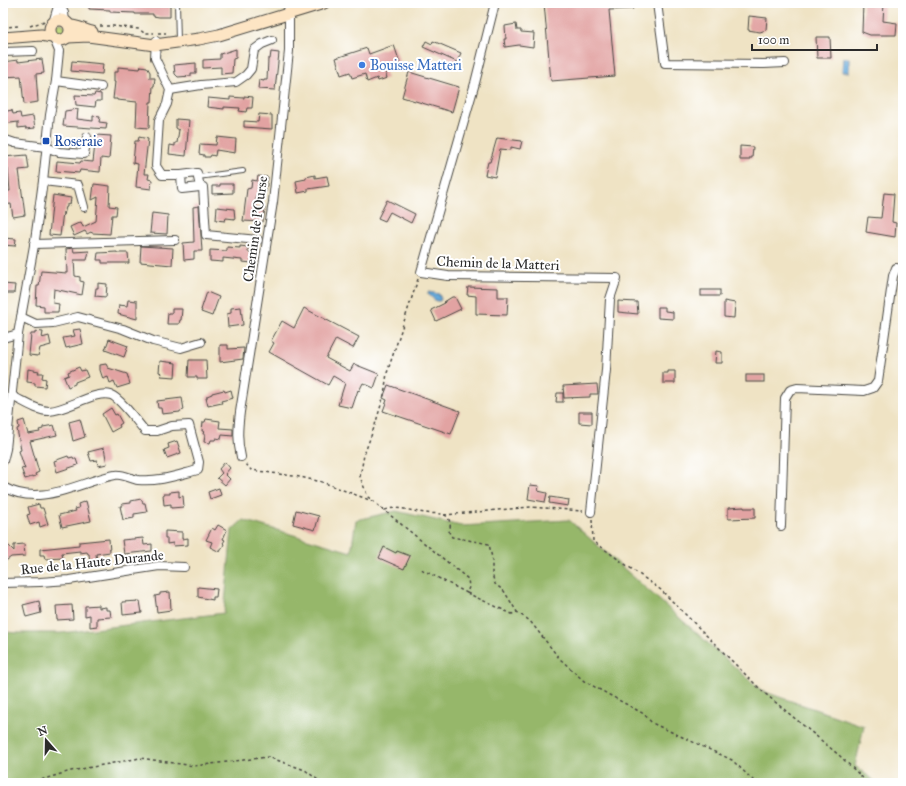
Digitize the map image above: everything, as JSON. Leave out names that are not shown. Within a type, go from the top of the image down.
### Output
[{"type":"main road","points":[[3,38],[41,35],[74,26],[89,32],[156,43],[178,38],[199,39],[219,35],[288,9],[324,3]]},
{"type":"main road","points":[[3,32],[60,31]]},
{"type":"street","points":[[59,3],[64,13],[60,31]]},
{"type":"street","points":[[3,461],[6,449],[18,334],[34,244],[50,115],[56,81],[60,31],[59,3]]},
{"type":"street","name":"Chemin de la Matteri","points":[[495,3],[475,83],[421,272],[448,276],[617,278],[610,299],[606,370],[591,512]]},
{"type":"street","points":[[656,3],[665,63],[785,63]]},
{"type":"street","name":"Chemin de l'Ourse","points":[[241,457],[238,446],[238,430],[273,202],[289,51],[288,9]]},
{"type":"street","points":[[170,90],[201,85],[236,82],[246,75],[251,69],[254,50],[262,44],[272,40]]},
{"type":"street","points":[[156,43],[155,58],[170,90],[167,104],[159,120],[156,166],[162,175],[197,173],[200,187],[203,187],[206,235],[258,240]]},
{"type":"street","points":[[3,52],[33,51]]},
{"type":"street","points":[[56,81],[101,87]]},
{"type":"street","points":[[3,140],[46,147],[59,152],[84,154],[87,137]]},
{"type":"street","points":[[181,175],[182,189],[200,187]]},
{"type":"street","points":[[43,181],[78,185],[84,208]]},
{"type":"street","points":[[34,244],[175,240]]},
{"type":"street","points":[[781,526],[785,398],[790,390],[797,388],[864,391],[873,388],[878,381],[893,276],[896,268],[903,269]]},
{"type":"street","points":[[21,317],[36,324],[53,323],[78,316],[123,329],[153,341],[181,348],[201,342]]},
{"type":"street","points":[[3,338],[18,334]]},
{"type":"street","points":[[3,487],[14,493],[39,495],[64,491],[117,474],[137,480],[162,480],[198,470],[199,462],[189,425],[172,426],[156,431],[145,431],[113,395],[102,394],[63,408],[48,411],[35,407],[12,396]]},
{"type":"street","name":"Rue de la Haute Durande","points":[[3,583],[69,580],[159,566],[184,567]]},
{"type":"lane","points":[[177,3],[178,38]]},
{"type":"lane","points":[[198,177],[243,171]]},
{"type":"path","points":[[29,26],[44,21],[60,31]]},
{"type":"path","points":[[3,27],[22,26]]},
{"type":"path","points":[[97,26],[139,29],[144,33],[178,38]]},
{"type":"path","points":[[421,272],[387,373],[384,395],[364,455],[360,477],[368,497],[468,580],[469,587],[467,593]]},
{"type":"path","points":[[241,457],[251,470],[300,477],[322,482],[375,502]]},
{"type":"path","points":[[384,510],[390,508],[402,508],[424,513],[444,515],[531,507],[591,512],[593,541],[661,590],[762,691],[840,756],[868,783]]},
{"type":"path","points":[[444,515],[449,518],[451,527],[449,532],[452,537],[489,544],[492,558],[492,574],[495,584],[504,591],[517,612],[530,621],[559,658],[584,681],[644,714],[652,723],[732,760],[756,783]]},
{"type":"path","points":[[421,569],[512,614],[517,612]]},
{"type":"path","points":[[30,783],[71,771],[140,758],[194,766],[268,756],[305,770],[322,783]]},
{"type":"green space","points":[[58,23],[62,23],[66,29],[62,35],[58,35],[54,31],[54,27]]},
{"type":"green space","points":[[396,511],[461,526],[569,520],[762,691],[864,726],[855,766],[877,783],[3,783],[3,632],[61,633],[224,613],[232,530],[243,520],[351,552],[356,520]]},
{"type":"water","points":[[843,58],[849,58],[849,72],[842,72]]},
{"type":"water","points":[[428,292],[439,294],[441,299],[440,301],[436,301],[428,294]]},
{"type":"building","points":[[89,3],[170,4],[170,17],[153,16],[153,14],[135,14],[110,12],[110,10],[89,9]]},
{"type":"building","points":[[544,3],[633,3],[633,9],[609,10],[615,76],[551,81]]},
{"type":"building","points":[[863,3],[884,3],[883,21],[897,23],[896,35],[870,35],[862,32]]},
{"type":"building","points":[[749,16],[767,18],[766,30],[760,32],[748,30]]},
{"type":"building","points":[[516,24],[517,30],[521,30],[521,32],[534,33],[533,47],[519,45],[505,47],[505,26]]},
{"type":"building","points":[[816,37],[830,37],[831,58],[817,58]]},
{"type":"building","points":[[426,41],[432,44],[433,41],[461,53],[457,62],[423,47]]},
{"type":"building","points":[[394,45],[401,66],[385,71],[387,78],[378,81],[377,78],[367,82],[365,74],[352,78],[350,72],[341,75],[336,58],[367,48],[369,54]]},
{"type":"building","points":[[236,49],[236,58],[233,59],[232,73],[221,74],[221,67],[203,68],[203,60],[220,59],[220,54]]},
{"type":"building","points":[[271,52],[279,53],[275,90],[258,89],[259,80],[267,80],[268,59],[270,59]]},
{"type":"building","points":[[42,59],[44,73],[36,74],[38,102],[24,104],[21,76],[3,77],[3,62]]},
{"type":"building","points":[[72,61],[103,64],[102,74],[71,71]]},
{"type":"building","points":[[196,63],[196,73],[191,73],[191,76],[178,77],[175,74],[174,65]]},
{"type":"building","points":[[141,66],[147,67],[150,72],[150,78],[155,78],[152,102],[150,102],[149,128],[136,127],[137,102],[113,99],[115,82],[114,72],[118,72],[118,67],[140,69]]},
{"type":"building","points":[[409,72],[459,87],[452,112],[402,97]]},
{"type":"building","points":[[95,93],[101,94],[101,101],[96,101],[95,107],[76,105],[75,95],[94,96]]},
{"type":"building","points":[[244,96],[253,97],[252,108],[247,108],[246,112],[239,111],[240,108],[224,107],[224,109],[207,107],[208,98],[230,100],[230,97],[244,98]]},
{"type":"building","points":[[78,109],[77,119],[93,121],[93,116],[100,117],[99,122],[107,123],[106,129],[63,126],[65,111]]},
{"type":"building","points":[[12,110],[13,114],[20,113],[21,118],[33,116],[35,128],[18,128],[18,122],[3,124],[3,112]]},
{"type":"building","points":[[259,114],[272,115],[272,129],[244,127],[244,121],[258,122]]},
{"type":"building","points":[[176,119],[189,120],[186,156],[169,154],[170,145],[175,146],[175,143],[177,143],[179,130],[176,128]]},
{"type":"building","points":[[96,135],[111,136],[109,159],[101,158],[100,172],[80,170],[79,173],[56,171],[57,161],[80,163],[81,161],[93,162]]},
{"type":"building","points":[[139,137],[148,139],[144,174],[149,174],[148,179],[152,180],[151,189],[136,187],[138,164],[133,163],[135,141],[138,141]]},
{"type":"building","points":[[217,137],[236,139],[235,153],[216,150],[215,156],[211,155],[210,157],[204,157],[204,155],[199,154],[200,144],[216,145]]},
{"type":"building","points":[[497,138],[522,141],[520,149],[511,147],[511,150],[500,149],[495,177],[485,175]]},
{"type":"building","points":[[740,146],[753,147],[752,158],[749,158],[749,160],[740,160]]},
{"type":"building","points":[[27,155],[29,169],[19,170],[25,215],[13,217],[11,204],[3,205],[3,191],[10,191],[8,169],[3,170],[3,157]]},
{"type":"building","points":[[315,175],[315,178],[327,176],[329,186],[308,189],[308,191],[298,193],[296,181]]},
{"type":"building","points":[[258,176],[268,177],[266,192],[259,192],[259,195],[256,195],[256,208],[265,208],[263,222],[243,221],[247,189],[251,188],[252,180],[257,181]]},
{"type":"building","points":[[94,184],[110,186],[109,206],[117,207],[116,215],[112,215],[110,234],[91,232],[87,234],[85,231],[74,236],[70,227],[81,222],[83,227],[96,221],[98,197],[92,200]]},
{"type":"building","points":[[220,184],[233,184],[233,193],[212,194],[212,186],[220,186]]},
{"type":"building","points":[[884,193],[894,194],[892,222],[896,223],[895,237],[866,232],[868,217],[881,218]]},
{"type":"building","points":[[53,195],[71,198],[70,205],[67,204],[64,215],[63,212],[60,236],[49,235]]},
{"type":"building","points":[[387,200],[415,214],[411,223],[390,212],[385,221],[378,218]]},
{"type":"building","points":[[199,206],[202,251],[194,251],[194,259],[184,260],[183,243],[194,242],[193,207]]},
{"type":"building","points":[[217,207],[234,209],[235,219],[226,218],[225,221],[216,220]]},
{"type":"building","points":[[152,213],[168,215],[167,234],[150,233]]},
{"type":"building","points":[[3,238],[16,239],[15,246],[3,245]]},
{"type":"building","points":[[141,246],[173,248],[172,265],[140,262]]},
{"type":"building","points":[[240,246],[248,247],[248,252],[254,252],[253,263],[223,258],[223,262],[210,261],[210,250],[227,251],[227,247],[240,248]]},
{"type":"building","points":[[73,248],[74,252],[89,251],[87,260],[74,260],[75,276],[80,277],[80,281],[84,282],[82,295],[54,289],[53,303],[59,304],[58,312],[44,312],[44,306],[36,305],[37,286],[39,286],[41,271],[67,273],[66,249]]},
{"type":"building","points":[[98,253],[128,253],[129,263],[102,263],[102,260],[97,260]]},
{"type":"building","points":[[98,283],[107,284],[106,297],[95,296]]},
{"type":"building","points":[[3,284],[15,285],[14,293],[3,293]]},
{"type":"building","points":[[468,287],[498,288],[498,297],[508,297],[507,315],[476,314],[476,296],[467,295]]},
{"type":"building","points":[[701,290],[720,290],[720,296],[701,296]]},
{"type":"building","points":[[207,292],[219,297],[212,316],[201,312]]},
{"type":"building","points":[[452,297],[455,297],[461,309],[436,321],[431,310],[445,303],[444,302]]},
{"type":"building","points":[[128,300],[137,301],[137,319],[118,314],[119,305],[127,306]]},
{"type":"building","points":[[618,301],[637,302],[638,314],[618,312]]},
{"type":"building","points":[[724,301],[735,303],[734,318],[724,317]]},
{"type":"building","points":[[241,307],[243,325],[228,327],[227,314],[231,313],[231,308]]},
{"type":"building","points":[[658,307],[665,307],[665,311],[673,312],[673,319],[658,318]]},
{"type":"building","points":[[304,308],[359,337],[353,348],[336,339],[326,358],[350,371],[354,364],[379,374],[374,388],[363,383],[359,391],[358,390],[352,408],[338,405],[345,383],[333,376],[328,385],[269,352],[274,343],[271,341],[282,321],[294,328]]},
{"type":"building","points":[[172,309],[182,309],[179,324],[167,324],[168,313],[172,313]]},
{"type":"building","points":[[80,329],[83,344],[66,348],[63,338],[75,336],[73,330]]},
{"type":"building","points":[[35,331],[43,332],[42,338],[49,336],[51,345],[40,348],[38,356],[29,355],[31,334],[35,334]]},
{"type":"building","points":[[109,339],[128,346],[124,357],[105,350]]},
{"type":"building","points":[[220,345],[228,345],[228,349],[244,348],[243,359],[220,362]]},
{"type":"building","points":[[716,351],[722,352],[722,363],[715,363]]},
{"type":"building","points":[[189,360],[206,360],[207,379],[188,377]]},
{"type":"building","points":[[160,361],[176,363],[175,377],[161,376],[162,373],[159,372]]},
{"type":"building","points":[[106,364],[108,368],[127,374],[130,384],[117,388],[114,381],[110,383],[108,377],[103,379],[100,365]]},
{"type":"building","points":[[79,367],[81,371],[85,370],[88,377],[75,382],[75,384],[68,387],[64,377],[69,375],[68,372]]},
{"type":"building","points":[[28,369],[39,371],[38,373],[43,373],[42,378],[46,379],[45,387],[35,386],[35,383],[27,382]]},
{"type":"building","points":[[668,371],[675,371],[675,383],[663,383],[663,373],[668,373]]},
{"type":"building","points":[[746,375],[764,375],[764,382],[746,382]]},
{"type":"building","points":[[597,384],[598,394],[590,394],[590,397],[564,398],[563,386]]},
{"type":"building","points":[[388,385],[460,411],[451,434],[383,411],[387,400],[383,398]]},
{"type":"building","points":[[224,390],[225,392],[231,390],[233,398],[221,401],[222,403],[208,406],[207,396]]},
{"type":"building","points":[[557,393],[563,393],[563,402],[556,402]]},
{"type":"building","points":[[182,398],[184,410],[180,412],[162,414],[161,408],[158,408],[157,401]]},
{"type":"building","points":[[111,408],[115,415],[117,414],[122,423],[119,425],[120,427],[111,432],[102,414]]},
{"type":"building","points":[[579,412],[592,412],[592,424],[579,423]]},
{"type":"building","points":[[80,419],[85,437],[73,441],[69,422]]},
{"type":"building","points":[[206,419],[220,421],[219,428],[233,429],[233,436],[222,435],[221,439],[216,438],[215,440],[211,440],[210,443],[204,442],[205,434],[203,434],[204,431],[202,431],[203,422],[205,422]]},
{"type":"building","points":[[24,420],[28,434],[40,432],[39,430],[43,429],[43,427],[54,425],[57,435],[30,441],[39,472],[35,474],[36,476],[25,479],[21,468],[25,469],[19,451],[21,450],[17,429],[19,428],[18,422]]},
{"type":"building","points":[[177,441],[181,453],[167,458],[164,450],[169,448],[168,444]]},
{"type":"building","points":[[104,448],[107,464],[98,466],[97,460],[91,461],[88,452]]},
{"type":"building","points":[[68,456],[69,458],[73,457],[76,459],[78,465],[57,472],[54,461]]},
{"type":"building","points":[[225,462],[230,468],[225,474],[230,479],[225,485],[217,478],[222,473],[219,469]]},
{"type":"building","points":[[530,485],[539,486],[538,491],[547,493],[545,502],[528,499]]},
{"type":"building","points":[[219,488],[221,495],[210,499],[208,492]]},
{"type":"building","points":[[179,491],[179,497],[183,496],[184,507],[171,508],[171,504],[164,505],[163,494],[170,494],[170,492]]},
{"type":"building","points":[[550,497],[569,500],[568,506],[549,503]]},
{"type":"building","points":[[141,499],[143,503],[145,503],[147,512],[134,514],[134,518],[123,520],[120,506],[122,506],[122,504],[131,503],[131,501]]},
{"type":"building","points":[[86,501],[91,521],[62,527],[59,515],[76,511],[75,509],[79,508],[78,504]]},
{"type":"building","points":[[39,504],[40,508],[43,508],[48,524],[40,527],[39,522],[30,525],[27,515],[30,514],[28,507]]},
{"type":"building","points":[[728,508],[755,508],[755,518],[728,519]]},
{"type":"building","points":[[296,510],[319,516],[315,530],[293,524]]},
{"type":"building","points":[[218,525],[227,530],[223,539],[225,540],[223,543],[224,544],[220,552],[210,547],[212,542],[206,540],[212,528],[215,530]]},
{"type":"building","points":[[165,531],[182,532],[182,539],[188,538],[188,545],[173,546],[173,543],[167,544]]},
{"type":"building","points":[[143,538],[144,545],[152,544],[152,551],[124,554],[122,540]]},
{"type":"building","points":[[109,539],[110,552],[96,554],[97,562],[90,562],[89,554],[87,552],[80,553],[80,551],[62,553],[63,558],[45,559],[44,555],[40,555],[40,549],[79,545],[79,542]]},
{"type":"building","points":[[3,540],[14,551],[14,545],[24,544],[25,556],[11,557],[3,563]]},
{"type":"building","points":[[384,547],[396,553],[397,551],[410,556],[404,569],[379,558]]},
{"type":"building","points":[[198,587],[217,589],[216,597],[213,597],[213,600],[198,597]]},
{"type":"building","points":[[170,592],[171,610],[157,612],[155,596],[160,595],[160,593]]},
{"type":"building","points":[[39,601],[41,613],[26,617],[23,605]]},
{"type":"building","points":[[140,601],[142,613],[123,615],[122,602]]},
{"type":"building","points":[[72,605],[73,619],[57,620],[56,606]]},
{"type":"building","points":[[99,605],[99,608],[106,607],[106,610],[110,610],[111,617],[97,618],[97,626],[90,627],[90,615],[85,616],[85,606]]},
{"type":"place","name":"Bouisse Matteri","points":[[362,65]]},
{"type":"place","name":"Roseraie","points":[[46,141]]}]
